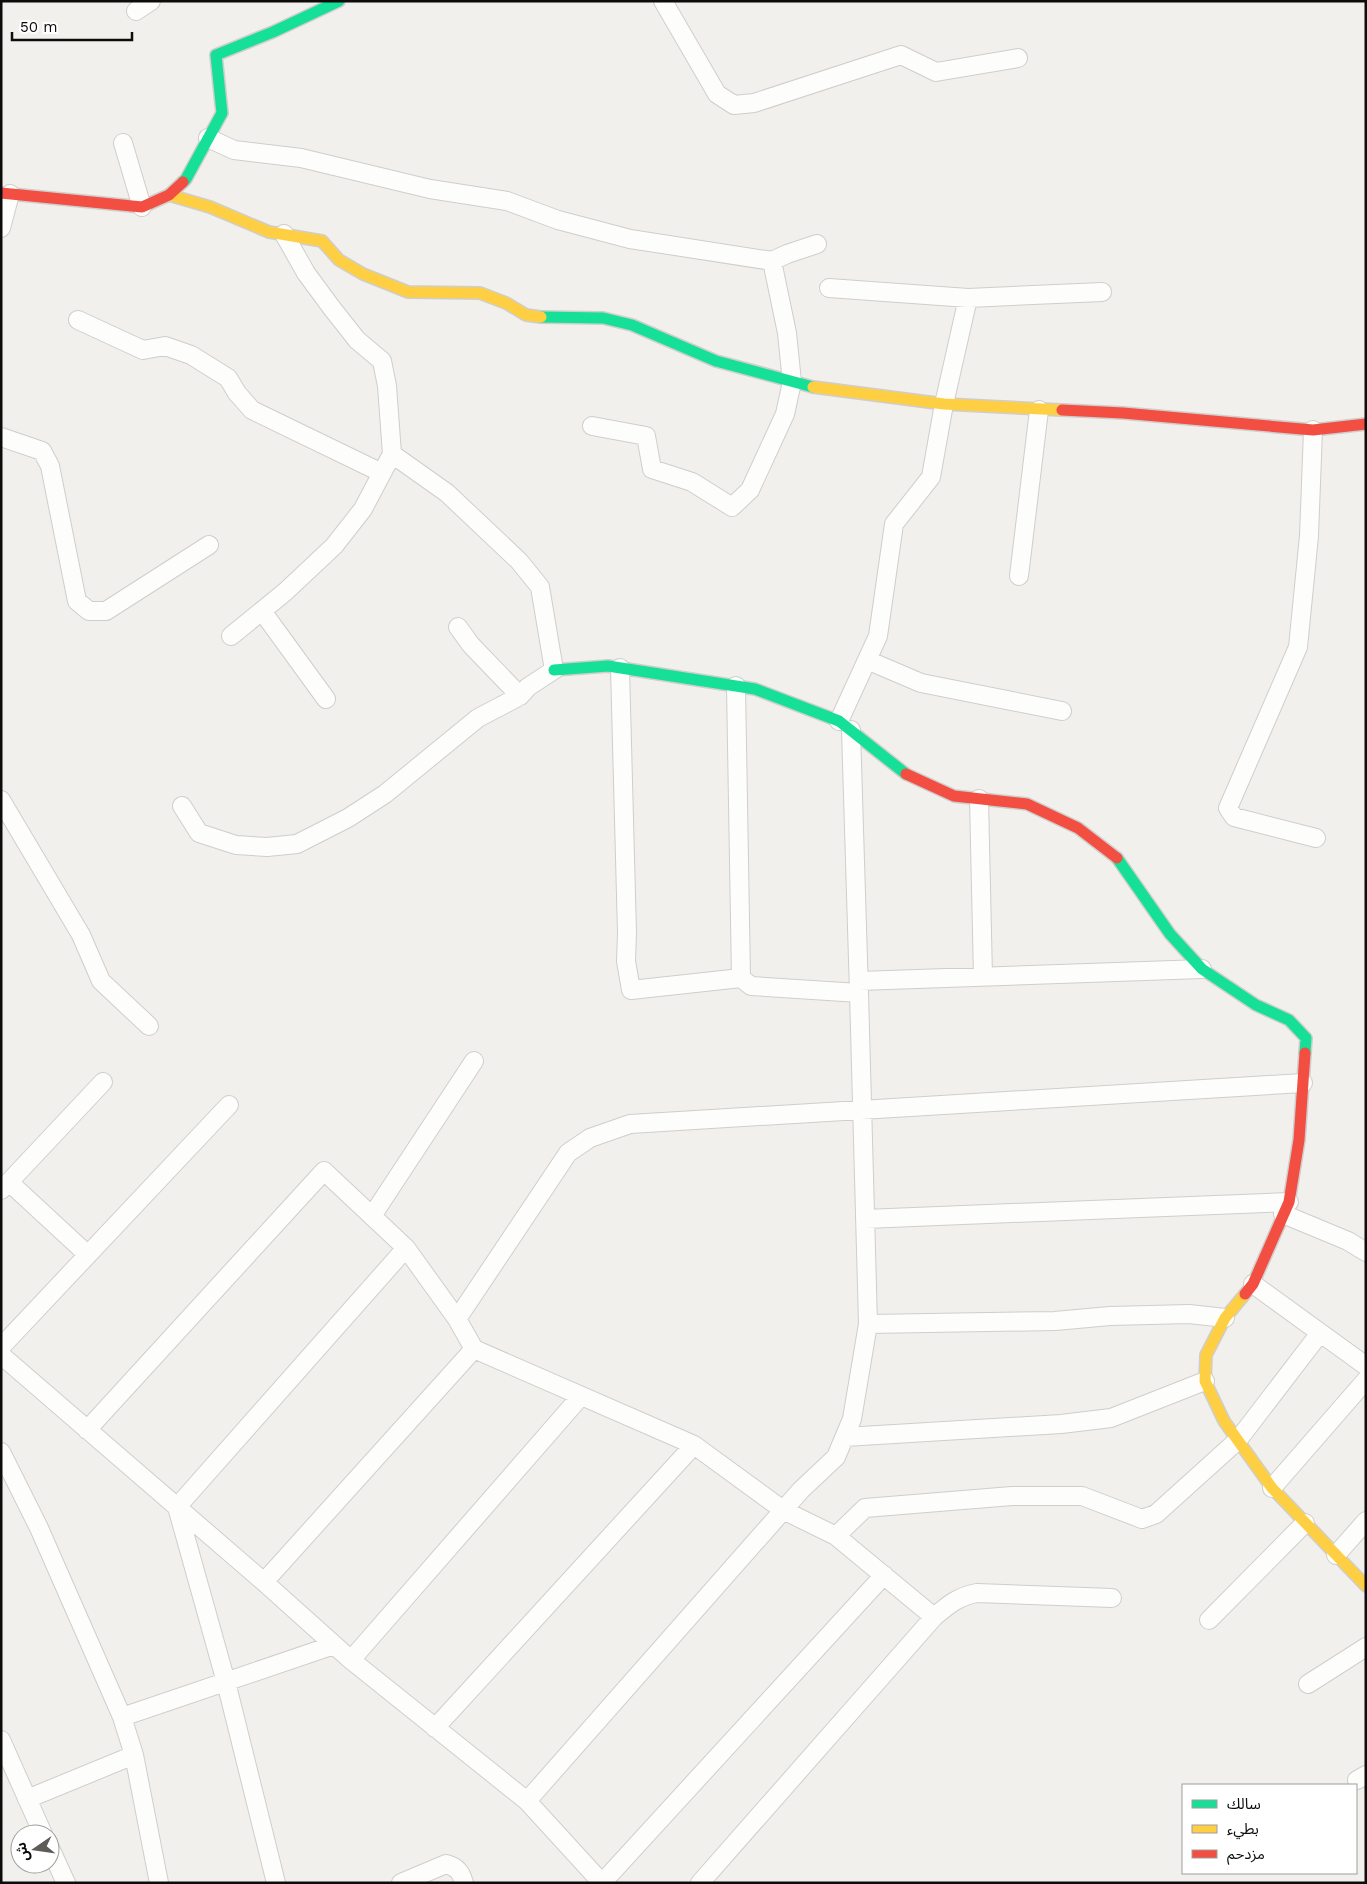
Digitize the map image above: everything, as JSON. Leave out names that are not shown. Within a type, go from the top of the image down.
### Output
[{"type":"street","points":[[136,11],[152,1]]},
{"type":"street","points":[[1,228],[10,192],[142,206],[168,194],[186,179],[222,113],[216,55],[273,32],[339,1]]},
{"type":"street","points":[[663,1],[717,94],[734,105],[754,103],[901,55],[936,72],[1018,58]]},
{"type":"street","points":[[208,138],[234,150],[301,158],[430,189],[506,201],[558,220],[630,239],[772,261],[786,254],[817,244]]},
{"type":"street","points":[[123,143],[142,206]]},
{"type":"street","points":[[168,194],[210,207],[269,232],[322,241],[339,260],[363,274],[408,292],[480,293],[506,303],[526,315],[556,318],[603,318],[632,325],[716,361],[804,386],[944,404],[1123,413],[1313,430],[1366,424]]},
{"type":"street","points":[[231,636],[285,592],[334,546],[363,509],[392,454],[387,386],[382,361],[357,340],[336,313],[306,273],[284,234]]},
{"type":"street","points":[[592,426],[646,436],[652,470],[692,482],[732,507],[750,490],[785,414],[792,382],[787,333],[772,261]]},
{"type":"street","points":[[829,288],[968,298],[1102,292]]},
{"type":"street","points":[[527,1801],[783,1510],[836,1457],[852,1419],[868,1324],[859,987],[845,726],[867,660],[878,636],[894,524],[930,477],[968,298]]},
{"type":"street","points":[[78,320],[143,350],[166,346],[191,356],[228,378],[237,393],[252,410],[382,473]]},
{"type":"street","points":[[1019,576],[1039,410]]},
{"type":"street","points":[[1313,430],[1310,536],[1298,647],[1228,808],[1234,817],[1316,838]]},
{"type":"street","points":[[1,437],[42,451],[50,466],[77,601],[89,611],[106,612],[210,545]]},
{"type":"street","points":[[392,454],[447,493],[520,561],[540,587],[554,670]]},
{"type":"street","points":[[262,611],[326,699]]},
{"type":"street","points":[[458,627],[471,645],[520,696]]},
{"type":"street","points":[[867,660],[921,684],[1062,712]]},
{"type":"street","points":[[182,806],[199,833],[236,845],[267,847],[297,844],[348,818],[385,794],[478,718],[520,696],[528,687],[554,670],[608,666],[755,689],[845,726],[909,777],[954,796],[1027,804],[1078,828],[1120,859],[1170,934],[1202,969],[1256,1005],[1289,1020],[1306,1038],[1299,1140],[1286,1208],[1253,1284],[1225,1318],[1206,1355],[1205,1381],[1224,1421],[1272,1488],[1366,1586]]},
{"type":"street","points":[[620,668],[627,933],[626,961],[631,990],[741,978],[751,986],[859,987],[983,977],[1202,969]]},
{"type":"street","points":[[736,686],[741,978]]},
{"type":"street","points":[[979,799],[983,977]]},
{"type":"street","points":[[1,800],[80,935],[101,980],[149,1026]]},
{"type":"street","points":[[372,1216],[474,1061]]},
{"type":"street","points":[[88,1255],[5,1186],[103,1082]]},
{"type":"street","points":[[457,1319],[568,1153],[590,1138],[630,1124],[1303,1083]]},
{"type":"street","points":[[1,1348],[229,1105]]},
{"type":"street","points":[[87,1430],[324,1171],[406,1248],[457,1319],[474,1349],[694,1445],[783,1510],[836,1536],[860,1558],[934,1617]]},
{"type":"street","points":[[865,1219],[1286,1208],[1366,1252]]},
{"type":"street","points":[[177,1506],[406,1248]]},
{"type":"street","points":[[1253,1284],[1366,1366]]},
{"type":"street","points":[[868,1324],[1055,1321],[1110,1316],[1180,1314],[1225,1318]]},
{"type":"street","points":[[836,1536],[866,1508],[1012,1496],[1082,1496],[1142,1519],[1156,1514],[1238,1440],[1320,1333]]},
{"type":"street","points":[[264,1582],[474,1349]]},
{"type":"street","points":[[1,1355],[177,1506],[351,1660],[527,1801],[602,1883],[884,1576]]},
{"type":"street","points":[[1272,1488],[1366,1380]]},
{"type":"street","points":[[844,1437],[1061,1424],[1111,1418],[1205,1381]]},
{"type":"street","points":[[351,1660],[581,1396]]},
{"type":"street","points":[[435,1728],[694,1445]]},
{"type":"street","points":[[1,1452],[39,1528],[122,1717],[134,1755],[159,1883]]},
{"type":"street","points":[[177,1506],[226,1682],[276,1883]]},
{"type":"street","points":[[1336,1555],[1366,1521]]},
{"type":"street","points":[[1209,1620],[1306,1523]]},
{"type":"street","points":[[700,1883],[934,1617],[946,1606],[963,1596],[977,1593],[1112,1598]]},
{"type":"street","points":[[122,1717],[334,1645]]},
{"type":"street","points":[[1308,1684],[1366,1647]]},
{"type":"street","points":[[1,1740],[38,1824]]},
{"type":"street","points":[[27,1799],[134,1755]]},
{"type":"street","points":[[401,1883],[446,1864],[453,1866],[461,1872],[464,1883]]},
{"type":"street","points":[[60,1870],[66,1883]]},
{"type":"traffic: fast","points":[[183,182],[222,113],[216,55],[273,32],[339,1]]},
{"type":"traffic: fast","points":[[541,317],[603,318],[632,325],[716,361],[813,387]]},
{"type":"traffic: fast","points":[[554,670],[608,666],[755,689],[839,721],[906,774]]},
{"type":"traffic: fast","points":[[1117,858],[1170,934],[1202,969],[1256,1005],[1289,1020],[1306,1038],[1305,1053]]},
{"type":"traffic: slow","points":[[169,195],[210,207],[269,232],[322,241],[339,260],[363,274],[408,292],[480,293],[506,303],[526,315],[541,317]]},
{"type":"traffic: slow","points":[[813,387],[944,404],[1062,410]]},
{"type":"traffic: slow","points":[[1245,1294],[1225,1318],[1206,1355],[1205,1381],[1224,1421],[1272,1488],[1366,1586]]},
{"type":"traffic: jam","points":[[1,193],[142,207],[169,195],[183,182]]},
{"type":"traffic: jam","points":[[1062,410],[1123,413],[1313,430],[1366,424]]},
{"type":"traffic: jam","points":[[906,774],[954,796],[1027,804],[1078,828],[1117,858]]},
{"type":"traffic: jam","points":[[1245,1294],[1253,1284],[1289,1202],[1299,1140],[1305,1053]]}]
